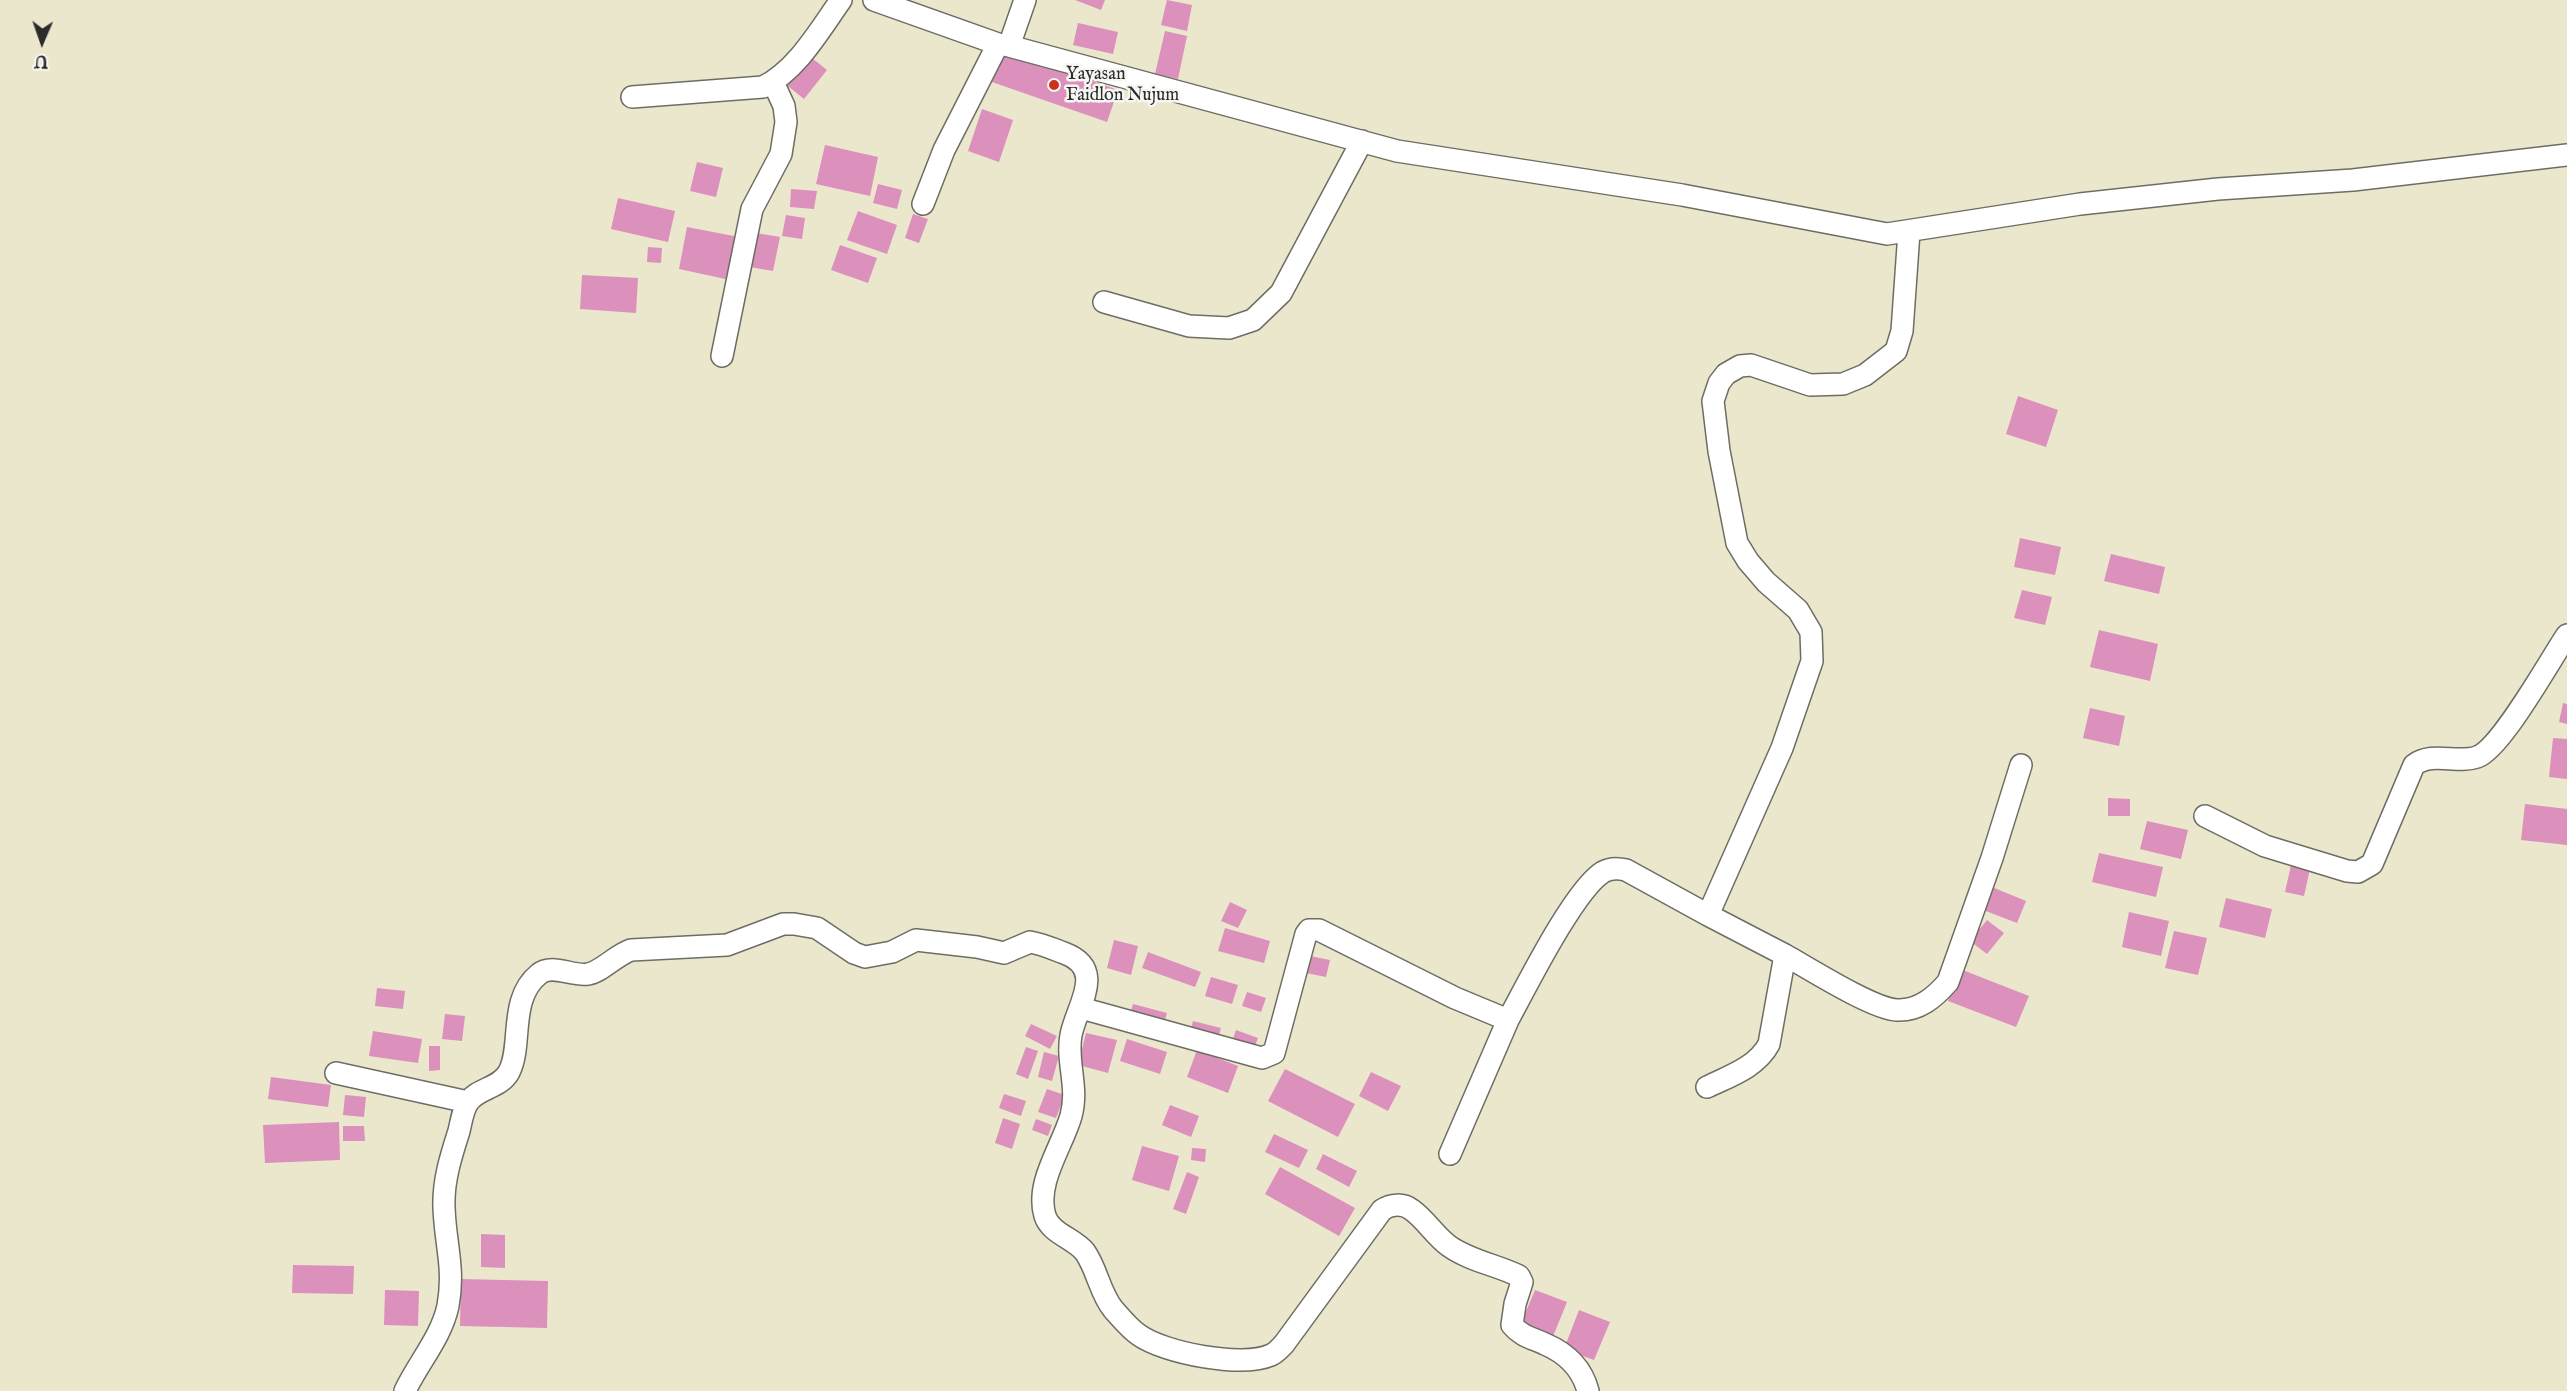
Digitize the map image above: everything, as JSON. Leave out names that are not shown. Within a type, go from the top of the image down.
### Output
[{"type":"street","points":[[632,97],[752,89],[773,81],[813,39],[841,0]]},
{"type":"street","points":[[874,0],[1004,45],[1397,151],[1682,195],[1887,234],[2091,203],[2218,189],[2353,180],[2567,155]]},
{"type":"street","points":[[923,204],[944,150],[1004,45],[1025,0]]},
{"type":"street","points":[[722,357],[752,209],[781,154],[786,122],[784,106],[773,81]]},
{"type":"street","points":[[1104,303],[1189,326],[1229,328],[1254,320],[1281,293],[1362,141]]},
{"type":"street","points":[[1708,915],[1782,748],[1812,661],[1811,632],[1798,610],[1766,582],[1748,561],[1737,543],[1719,451],[1713,401],[1719,383],[1726,374],[1740,366],[1751,365],[1810,385],[1843,384],[1865,375],[1896,351],[1902,331],[1909,232]]},
{"type":"street","points":[[2205,816],[2235,833],[2289,854],[2347,871],[2358,872],[2372,864],[2414,765],[2427,759],[2478,757],[2486,751],[2521,708],[2547,663],[2567,635]]},
{"type":"street","points":[[1450,1154],[1508,1020],[1575,903],[1604,871],[1612,868],[1626,870],[1881,1007],[1899,1010],[1920,1005],[1934,998],[1948,982],[1992,858],[2021,765]]},
{"type":"street","points":[[405,1391],[436,1338],[447,1307],[452,1276],[444,1217],[446,1178],[468,1101],[501,1081],[509,1072],[518,1013],[525,992],[542,972],[587,974],[631,950],[727,945],[783,924],[808,925],[817,928],[854,953],[865,957],[892,952],[904,945],[922,940],[1004,953],[1025,943],[1041,944],[1072,956],[1082,963],[1087,982],[1070,1044],[1074,1081],[1073,1106],[1048,1174],[1044,1198],[1045,1215],[1050,1226],[1076,1243],[1086,1253],[1112,1307],[1139,1336],[1185,1355],[1234,1360],[1256,1359],[1272,1355],[1284,1344],[1382,1210],[1388,1205],[1401,1205],[1412,1210],[1451,1248],[1519,1276],[1522,1282],[1513,1311],[1512,1325],[1518,1333],[1564,1354],[1576,1365],[1586,1380],[1588,1391]]},
{"type":"street","points":[[1081,1008],[1262,1058],[1269,1057],[1275,1053],[1306,934],[1315,929],[1455,998],[1508,1020]]},
{"type":"street","points":[[1707,1087],[1758,1061],[1764,1053],[1769,1044],[1785,955]]},
{"type":"street","points":[[336,1073],[468,1101]]},
{"type":"building","points":[[1075,0],[1105,0],[1101,10]]},
{"type":"building","points":[[1167,0],[1192,5],[1187,31],[1161,25]]},
{"type":"building","points":[[1078,23],[1118,32],[1113,54],[1073,45]]},
{"type":"building","name":"Yayasan Faidlon Nujum","points":[[1165,31],[1187,36],[1178,79],[1155,74]]},
{"type":"building","name":"Yayasan Faidlon Nujum","points":[[1001,49],[1118,90],[1107,122],[989,81]]},
{"type":"building","points":[[807,54],[827,70],[804,99],[784,83]]},
{"type":"building","points":[[982,109],[1013,120],[999,162],[968,151]]},
{"type":"building","points":[[825,145],[878,157],[870,196],[816,184]]},
{"type":"building","points":[[697,162],[723,168],[716,197],[690,191]]},
{"type":"building","points":[[878,184],[902,190],[897,209],[873,203]]},
{"type":"building","points":[[791,189],[817,191],[814,209],[790,207]]},
{"type":"building","points":[[618,198],[675,211],[668,242],[611,229]]},
{"type":"building","points":[[858,211],[897,225],[887,254],[847,240]]},
{"type":"building","points":[[913,214],[928,219],[919,243],[905,238]]},
{"type":"building","points":[[786,215],[805,218],[802,239],[782,236]]},
{"type":"building","points":[[687,227],[739,237],[730,280],[679,269]]},
{"type":"building","points":[[750,232],[780,237],[773,271],[744,266]]},
{"type":"building","points":[[840,245],[877,258],[868,283],[831,270]]},
{"type":"building","points":[[648,247],[662,248],[661,263],[647,262]]},
{"type":"building","points":[[582,275],[638,278],[636,313],[580,309]]},
{"type":"building","points":[[2018,396],[2058,410],[2046,447],[2006,434]]},
{"type":"building","points":[[2020,538],[2061,547],[2055,575],[2014,567]]},
{"type":"building","points":[[2111,554],[2165,567],[2159,594],[2104,581]]},
{"type":"building","points":[[2022,590],[2052,597],[2045,625],[2014,618]]},
{"type":"building","points":[[2099,630],[2158,644],[2150,681],[2090,667]]},
{"type":"building","points":[[2563,703],[2567,704],[2567,724],[2559,722]]},
{"type":"building","points":[[2090,708],[2125,716],[2119,746],[2083,738]]},
{"type":"building","points":[[2553,738],[2567,739],[2567,779],[2549,777]]},
{"type":"building","points":[[2108,798],[2130,799],[2130,816],[2108,816]]},
{"type":"building","points":[[2525,804],[2567,809],[2567,845],[2521,840]]},
{"type":"building","points":[[2147,821],[2188,830],[2181,859],[2140,849]]},
{"type":"building","points":[[2099,853],[2163,867],[2156,897],[2092,882]]},
{"type":"building","points":[[2291,865],[2310,869],[2304,896],[2285,892]]},
{"type":"building","points":[[1987,885],[2026,901],[2017,923],[1978,908]]},
{"type":"building","points":[[2226,898],[2272,909],[2265,938],[2219,927]]},
{"type":"building","points":[[1230,902],[1247,910],[1238,928],[1221,921]]},
{"type":"building","points":[[2129,912],[2169,921],[2161,956],[2122,947]]},
{"type":"building","points":[[1987,920],[2004,933],[1987,954],[1970,941]]},
{"type":"building","points":[[1225,928],[1270,941],[1264,963],[1218,951]]},
{"type":"building","points":[[2174,931],[2207,938],[2198,975],[2165,968]]},
{"type":"building","points":[[1114,940],[1138,946],[1131,975],[1107,968]]},
{"type":"building","points":[[1148,952],[1201,972],[1195,987],[1142,968]]},
{"type":"building","points":[[1305,955],[1330,960],[1326,977],[1301,972]]},
{"type":"building","points":[[1960,969],[2029,996],[2016,1027],[1948,1001]]},
{"type":"building","points":[[1211,977],[1238,985],[1232,1004],[1205,996]]},
{"type":"building","points":[[377,988],[405,991],[403,1009],[375,1006]]},
{"type":"building","points":[[1247,992],[1266,998],[1261,1012],[1242,1006]]},
{"type":"building","points":[[1133,1004],[1167,1013],[1163,1026],[1129,1017]]},
{"type":"building","points":[[445,1014],[465,1016],[462,1041],[442,1039]]},
{"type":"building","points":[[1193,1021],[1221,1028],[1217,1042],[1189,1035]]},
{"type":"building","points":[[1031,1024],[1057,1036],[1050,1049],[1025,1036]]},
{"type":"building","points":[[1236,1030],[1258,1038],[1252,1054],[1230,1047]]},
{"type":"building","points":[[373,1031],[422,1039],[418,1063],[369,1056]]},
{"type":"building","points":[[1086,1033],[1117,1040],[1108,1073],[1078,1065]]},
{"type":"building","points":[[1127,1039],[1167,1052],[1160,1074],[1120,1061]]},
{"type":"building","points":[[429,1046],[440,1046],[440,1070],[429,1071]]},
{"type":"building","points":[[1026,1047],[1038,1051],[1028,1079],[1016,1074]]},
{"type":"building","points":[[1197,1050],[1238,1066],[1228,1093],[1187,1077]]},
{"type":"building","points":[[1044,1052],[1059,1056],[1052,1081],[1038,1077]]},
{"type":"building","points":[[1285,1069],[1355,1104],[1338,1137],[1268,1101]]},
{"type":"building","points":[[1371,1072],[1401,1086],[1388,1111],[1359,1096]]},
{"type":"building","points":[[271,1077],[331,1085],[328,1107],[268,1099]]},
{"type":"building","points":[[1047,1089],[1065,1095],[1056,1118],[1038,1112]]},
{"type":"building","points":[[1004,1094],[1026,1101],[1021,1116],[999,1108]]},
{"type":"building","points":[[345,1095],[366,1097],[364,1117],[343,1115]]},
{"type":"building","points":[[1170,1105],[1199,1116],[1191,1137],[1162,1125]]},
{"type":"building","points":[[1003,1118],[1020,1124],[1012,1149],[995,1143]]},
{"type":"building","points":[[1036,1119],[1052,1125],[1048,1136],[1032,1130]]},
{"type":"building","points":[[339,1122],[340,1160],[265,1163],[263,1125]]},
{"type":"building","points":[[343,1126],[364,1126],[365,1141],[343,1141]]},
{"type":"building","points":[[1274,1134],[1308,1150],[1299,1168],[1265,1152]]},
{"type":"building","points":[[1142,1146],[1179,1156],[1169,1191],[1132,1180]]},
{"type":"building","points":[[1192,1148],[1206,1149],[1205,1162],[1191,1160]]},
{"type":"building","points":[[1323,1154],[1357,1171],[1349,1187],[1316,1169]]},
{"type":"building","points":[[1280,1167],[1355,1208],[1339,1236],[1265,1194]]},
{"type":"building","points":[[1187,1172],[1199,1177],[1186,1214],[1173,1209]]},
{"type":"building","points":[[481,1234],[505,1235],[505,1268],[481,1267]]},
{"type":"building","points":[[293,1265],[354,1266],[353,1294],[292,1293]]},
{"type":"building","points":[[461,1279],[548,1281],[547,1328],[460,1326]]},
{"type":"building","points":[[385,1290],[419,1291],[418,1326],[384,1325]]},
{"type":"building","points":[[1535,1290],[1567,1302],[1552,1339],[1520,1326]]},
{"type":"building","points":[[1579,1310],[1610,1322],[1594,1360],[1564,1349]]},
{"type":"place","name":"Yayasan Faidlon Nujum","points":[[1054,85]]}]
